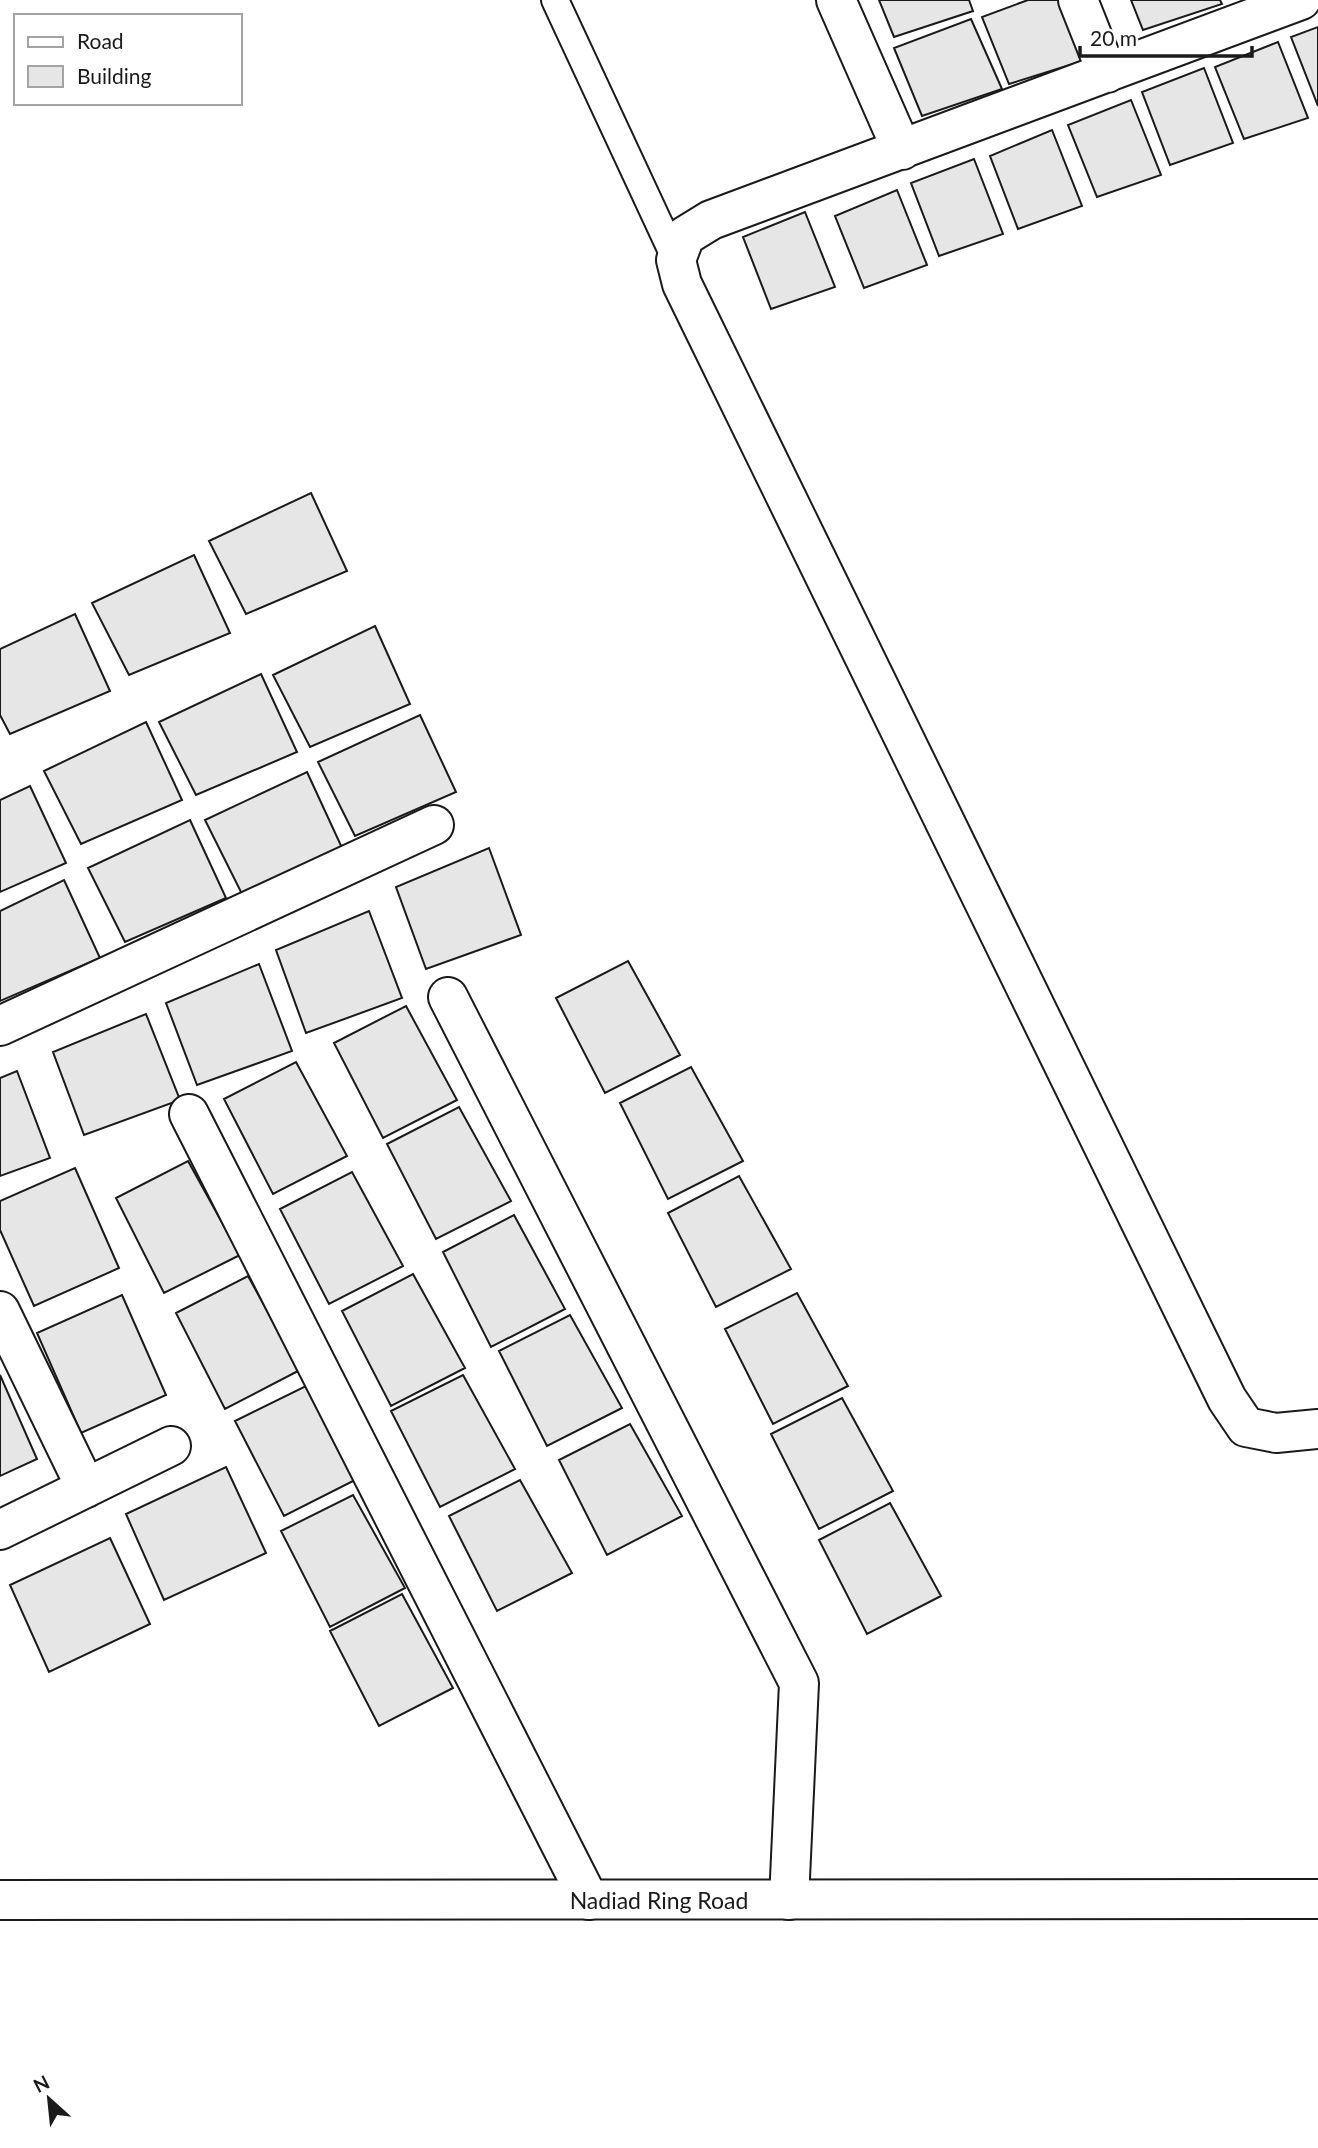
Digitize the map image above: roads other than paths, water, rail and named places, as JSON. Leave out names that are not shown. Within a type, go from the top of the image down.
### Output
[{"type":"main road","points":[[836,0],[902,150]]},
{"type":"main road","points":[[1078,0],[1107,73]]},
{"type":"main road","points":[[1301,0],[711,220],[685,236],[677,260],[682,284],[1227,1399],[1246,1427],[1276,1433],[1318,1429]]},
{"type":"main road","points":[[0,1026],[434,825]]},
{"type":"main road","points":[[448,997],[799,1683],[789,1900]]},
{"type":"main road","points":[[189,1114],[589,1900]]},
{"type":"main road","points":[[0,1311],[86,1488]]},
{"type":"main road","points":[[0,1530],[171,1446]]},
{"type":"main road","name":"Nadiad Ring Road","points":[[0,1900],[1318,1899]]},
{"type":"lane","points":[[555,0],[677,260]]}]
